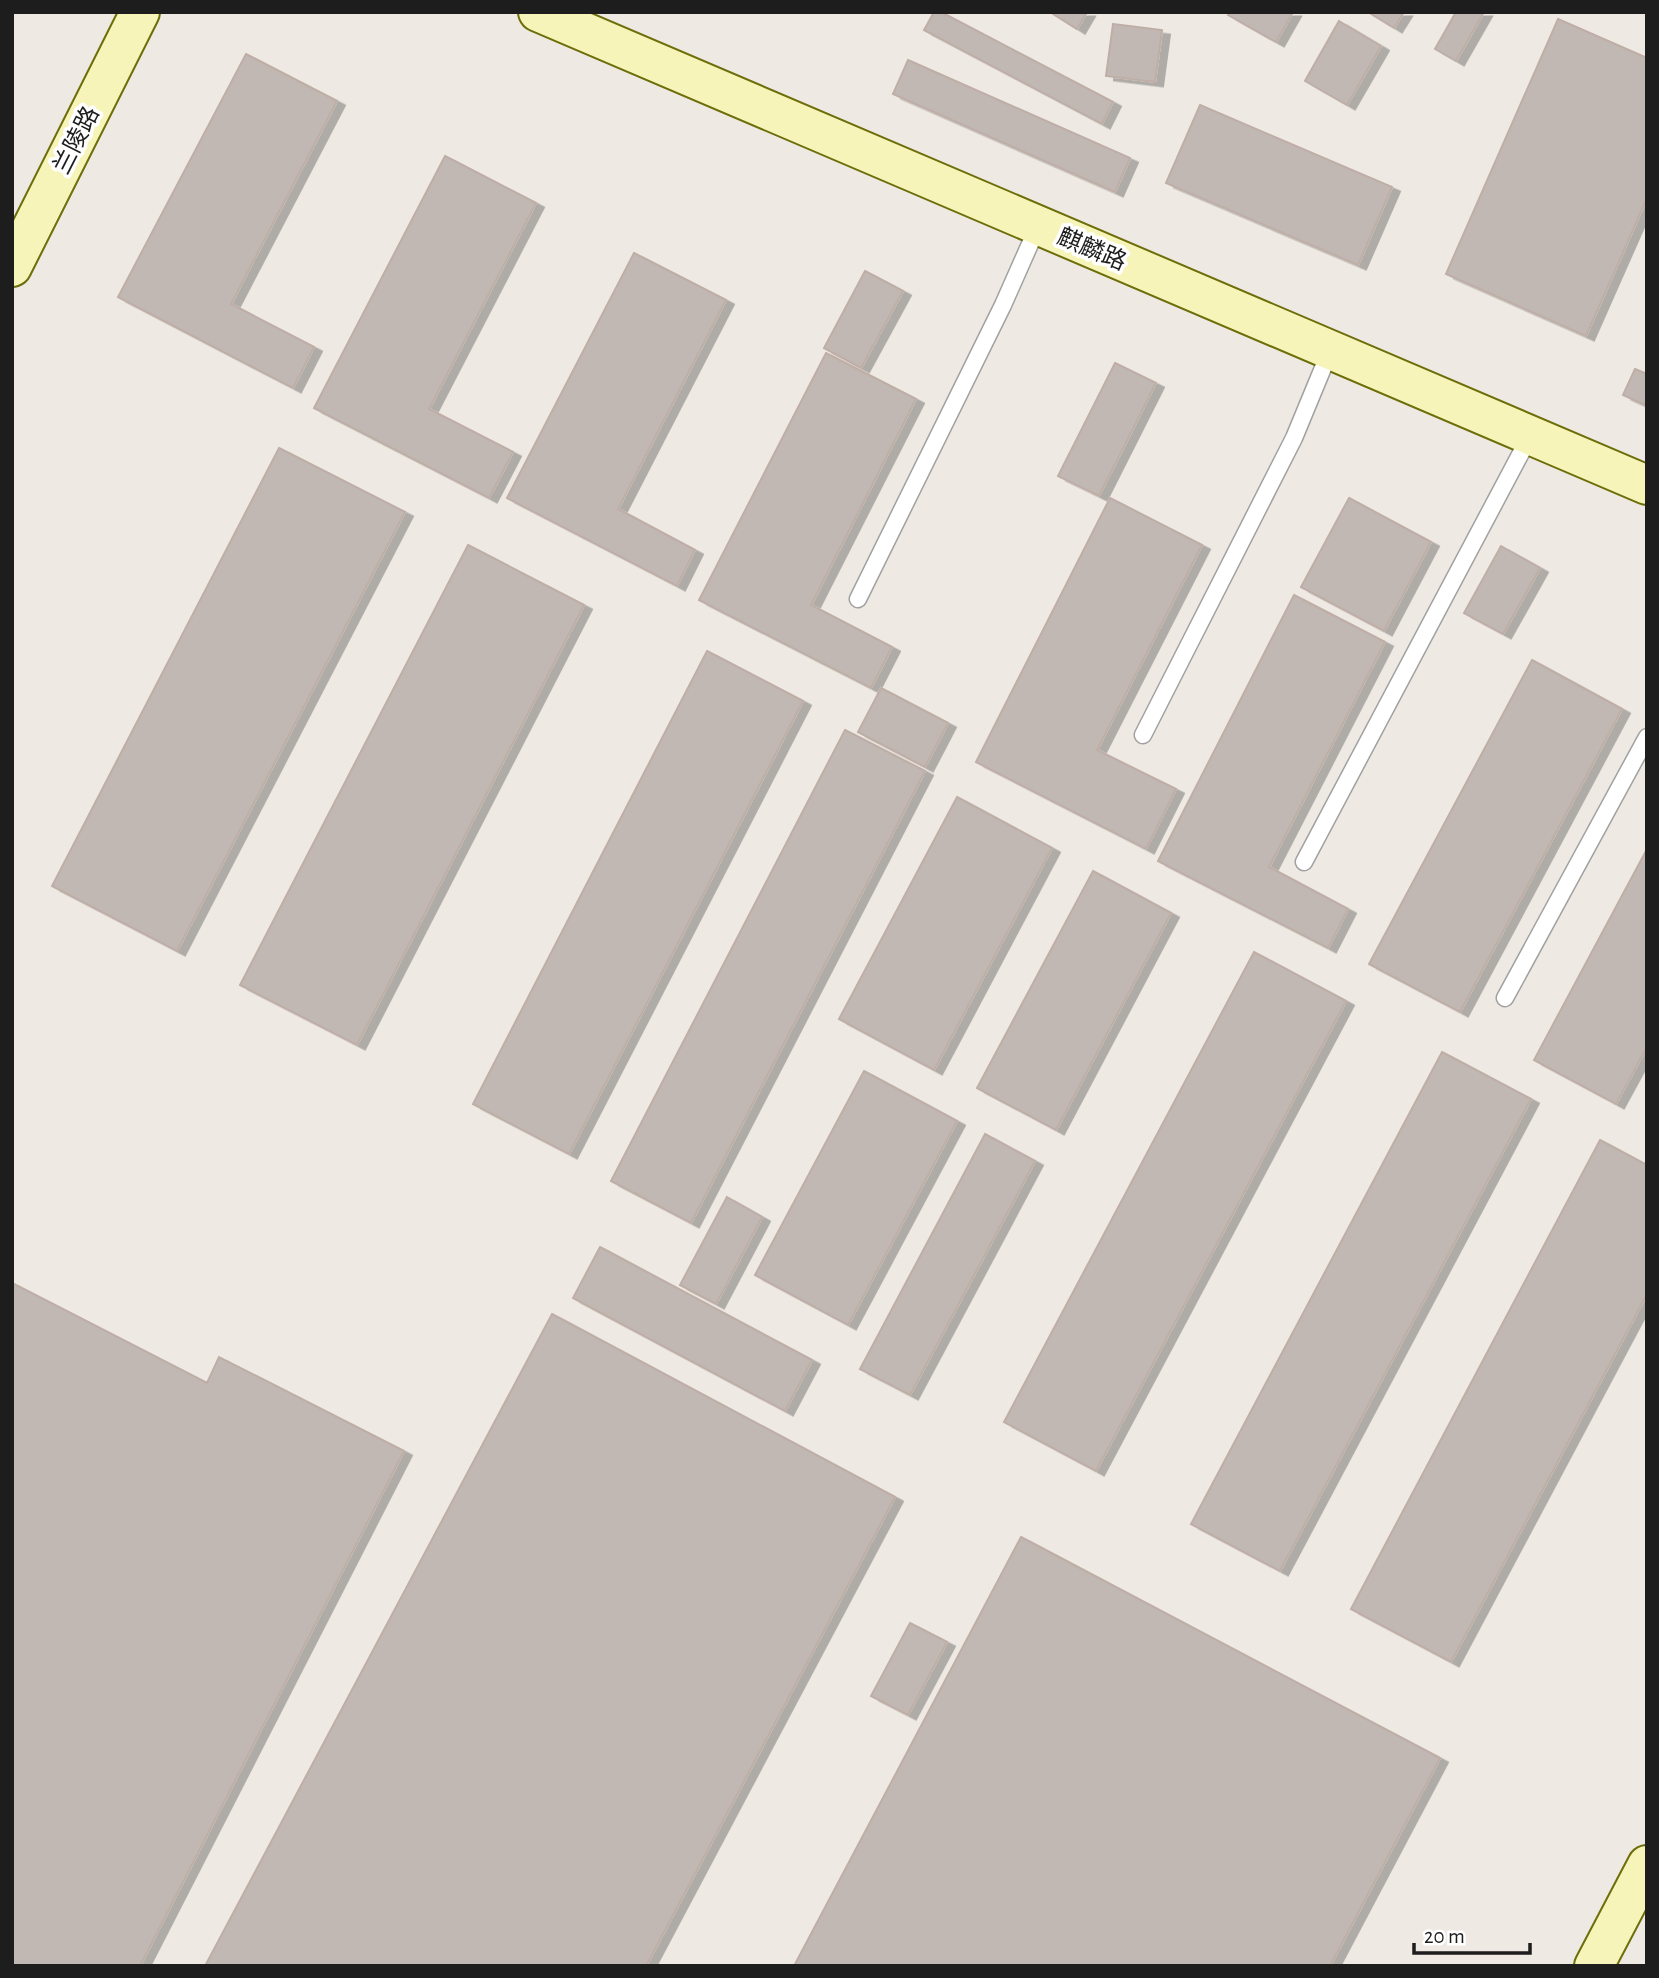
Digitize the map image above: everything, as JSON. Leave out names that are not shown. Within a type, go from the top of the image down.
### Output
[{"type":"street","name":"兰陵路","points":[[12,267],[140,12]]},
{"type":"street","name":"麒麟路","points":[[538,12],[1647,485]]},
{"type":"street","points":[[1594,1966],[1647,1865]]},
{"type":"lane","points":[[858,599],[1003,305],[1038,226]]},
{"type":"lane","points":[[1143,735],[1294,438],[1331,350]]},
{"type":"lane","points":[[1304,862],[1531,436]]},
{"type":"lane","points":[[1505,998],[1647,737]]},
{"type":"building","points":[[934,12],[941,12],[1113,102],[1102,124],[924,30]]},
{"type":"building","points":[[1050,12],[1087,12],[1077,29]]},
{"type":"building","points":[[1230,12],[1293,12],[1276,42],[1228,15]]},
{"type":"building","points":[[1368,12],[1404,12],[1394,28]]},
{"type":"building","points":[[1456,12],[1484,12],[1456,61],[1435,49]]},
{"type":"building","points":[[1558,19],[1647,58],[1647,198],[1586,336],[1446,274]]},
{"type":"building","points":[[1339,21],[1381,46],[1347,105],[1305,81]]},
{"type":"building","points":[[1113,24],[1162,30],[1155,82],[1106,76]]},
{"type":"building","points":[[246,54],[337,101],[231,304],[314,347],[293,388],[118,297]]},
{"type":"building","points":[[908,60],[1130,158],[1115,192],[893,94]]},
{"type":"building","points":[[1200,105],[1392,187],[1358,265],[1166,183]]},
{"type":"building","points":[[445,156],[536,203],[429,409],[513,452],[489,498],[314,408]]},
{"type":"building","points":[[634,253],[726,300],[618,509],[695,550],[677,586],[507,498]]},
{"type":"building","points":[[865,271],[903,291],[861,368],[824,348]]},
{"type":"building","points":[[826,353],[916,399],[811,605],[892,647],[871,688],[699,600]]},
{"type":"building","points":[[1115,363],[1156,383],[1099,496],[1058,476]]},
{"type":"building","points":[[1635,369],[1647,374],[1647,406],[1623,395]]},
{"type":"building","points":[[279,448],[405,512],[177,951],[52,886]]},
{"type":"building","points":[[1110,498],[1202,545],[1097,750],[1176,789],[1146,849],[976,762]]},
{"type":"building","points":[[1349,498],[1431,542],[1384,631],[1301,587]]},
{"type":"building","points":[[468,545],[584,605],[357,1045],[240,985]]},
{"type":"building","points":[[1501,546],[1540,568],[1503,634],[1464,613]]},
{"type":"building","points":[[1294,595],[1385,642],[1269,867],[1348,909],[1328,948],[1158,861]]},
{"type":"building","points":[[707,651],[803,701],[569,1154],[473,1104]]},
{"type":"building","points":[[1532,660],[1622,709],[1460,1012],[1369,964]]},
{"type":"building","points":[[881,688],[948,723],[925,767],[858,732]]},
{"type":"building","points":[[845,730],[925,771],[691,1223],[611,1181]]},
{"type":"building","points":[[957,797],[1052,848],[934,1070],[839,1019]]},
{"type":"building","points":[[1647,849],[1647,1047],[1616,1104],[1534,1060]]},
{"type":"building","points":[[1093,871],[1171,913],[1056,1130],[977,1088]]},
{"type":"building","points":[[1254,952],[1346,1001],[1096,1471],[1004,1422]]},
{"type":"building","points":[[1442,1052],[1531,1099],[1280,1571],[1191,1524]]},
{"type":"building","points":[[864,1071],[957,1121],[848,1325],[755,1275]]},
{"type":"building","points":[[985,1134],[1035,1161],[910,1395],[860,1369]]},
{"type":"building","points":[[1600,1140],[1647,1165],[1647,1294],[1451,1662],[1351,1609]]},
{"type":"building","points":[[727,1197],[762,1217],[716,1304],[680,1285]]},
{"type":"building","points":[[600,1247],[812,1360],[785,1411],[573,1298]]},
{"type":"building","points":[[12,1283],[207,1383],[219,1357],[404,1451],[140,1966],[12,1966]]},
{"type":"building","points":[[552,1314],[895,1497],[646,1966],[205,1966]]},
{"type":"building","points":[[1021,1537],[1440,1758],[1330,1966],[794,1966]]},
{"type":"building","points":[[910,1623],[947,1642],[908,1715],[871,1696]]}]
